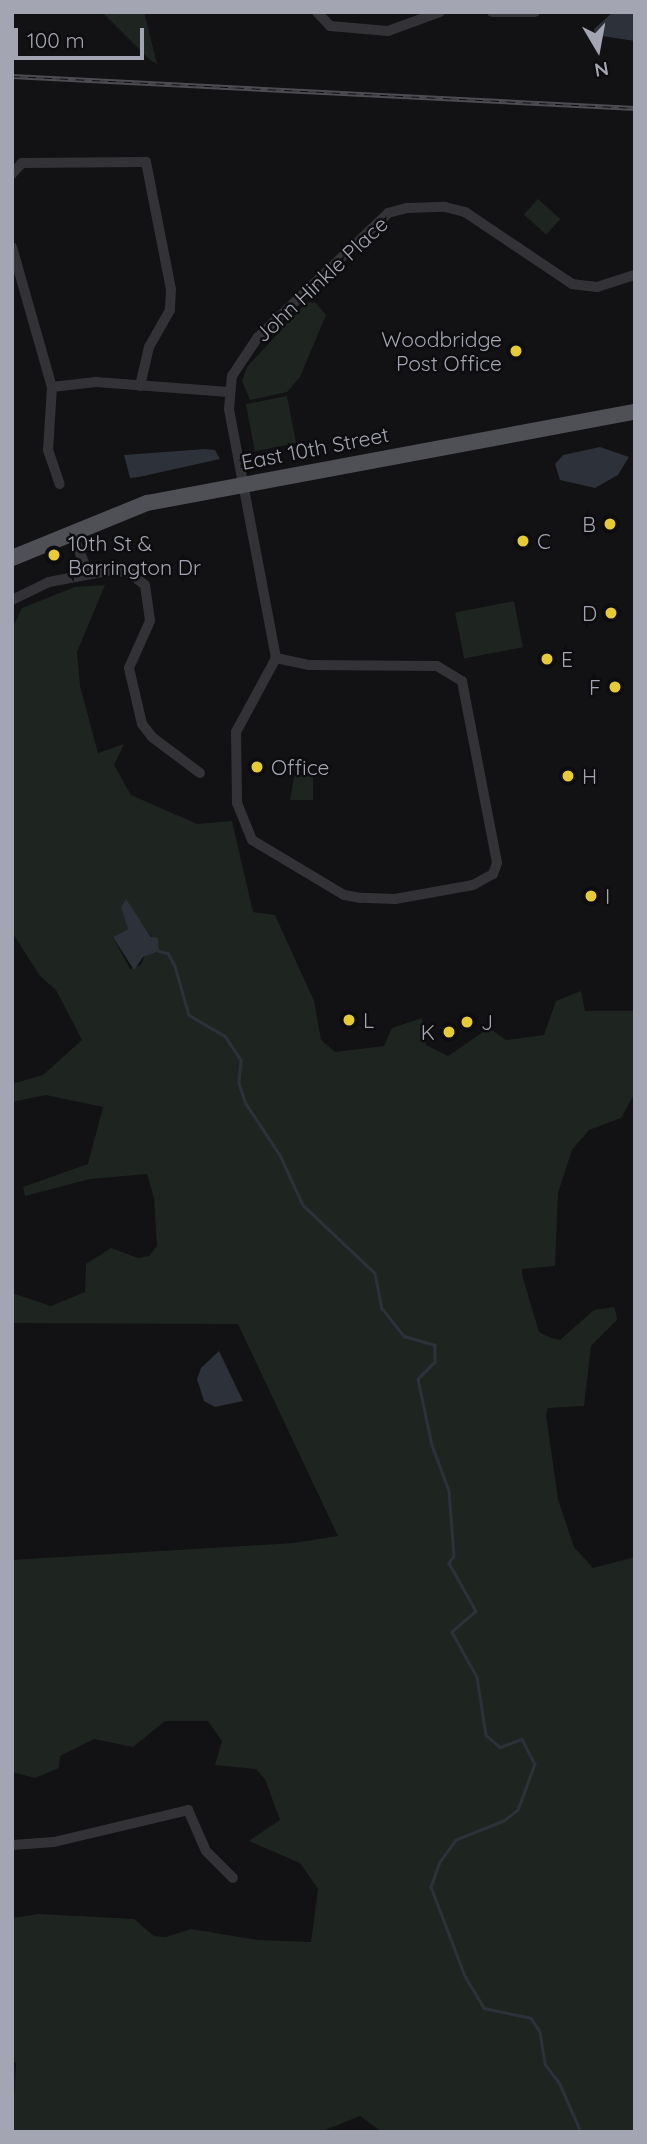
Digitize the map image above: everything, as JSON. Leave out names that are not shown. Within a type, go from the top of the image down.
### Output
[{"type":"main road","name":"East 10th Street","points":[[12,558],[147,503],[244,482],[635,412]]},
{"type":"street","points":[[317,12],[330,26],[388,31],[440,12]]},
{"type":"street","points":[[492,12],[535,12]]},
{"type":"street","points":[[12,174],[22,163],[146,162],[171,289],[170,310],[149,347],[140,386]]},
{"type":"street","name":"John Hinkle Place","points":[[276,658],[229,392],[240,360],[258,337],[388,213],[444,207],[465,212],[572,284],[597,287],[635,275]]},
{"type":"street","points":[[12,247],[52,387],[48,450],[60,484]]},
{"type":"street","points":[[52,387],[96,382],[229,392]]},
{"type":"street","points":[[72,534],[88,572]]},
{"type":"street","points":[[12,600],[39,585],[88,572],[130,573],[145,585],[150,621],[129,668],[142,724],[152,737],[200,773]]},
{"type":"street","points":[[276,658],[308,664],[437,666],[463,681],[497,863],[493,874],[473,886],[395,899],[361,898],[344,895],[252,840],[237,803],[236,732],[276,658]]},
{"type":"street","points":[[12,1845],[54,1842],[188,1810],[206,1851],[233,1878]]},
{"type":"shaded area","points":[[102,12],[144,12],[157,64],[150,60]]},
{"type":"shaded area","points":[[613,12],[635,12],[635,41],[595,35],[594,29]]},
{"type":"shaded area","points":[[538,199],[560,219],[546,235],[524,215]]},
{"type":"shaded area","points":[[307,302],[316,303],[326,315],[300,377],[287,392],[250,400],[242,381],[247,367]]},
{"type":"shaded area","points":[[287,396],[296,443],[255,451],[246,404]]},
{"type":"shaded area","points":[[600,447],[629,457],[618,475],[595,488],[560,480],[555,464],[563,455]]},
{"type":"shaded area","points":[[215,450],[220,459],[130,478],[124,455]]},
{"type":"shaded area","points":[[105,585],[77,652],[80,686],[98,753],[124,744],[114,765],[131,795],[197,824],[232,821],[253,912],[275,915],[314,1001],[321,1040],[335,1052],[384,1046],[392,1028],[422,1018],[426,1045],[448,1056],[489,1028],[506,1040],[544,1035],[556,1001],[581,991],[585,1011],[635,1011],[635,1093],[621,1118],[589,1130],[572,1150],[558,1193],[555,1266],[522,1269],[522,1275],[539,1332],[551,1338],[560,1340],[594,1310],[614,1307],[617,1320],[591,1346],[584,1406],[548,1408],[546,1415],[558,1499],[574,1547],[593,1568],[635,1557],[635,2132],[382,2132],[360,2116],[320,2132],[12,2132],[16,2063],[12,2060],[12,1918],[39,1914],[134,1919],[154,1936],[166,1937],[191,1929],[257,1940],[311,1942],[318,1889],[300,1863],[249,1841],[280,1820],[265,1779],[256,1769],[215,1765],[222,1741],[208,1721],[165,1721],[133,1747],[94,1739],[60,1756],[59,1768],[35,1778],[12,1772],[12,1560],[294,1543],[338,1536],[238,1324],[12,1323],[12,1293],[51,1306],[85,1292],[86,1264],[111,1248],[138,1258],[149,1256],[157,1246],[154,1198],[147,1174],[90,1179],[25,1196],[23,1187],[88,1164],[103,1107],[46,1095],[12,1102],[12,1084],[43,1075],[82,1040],[56,990],[40,976],[12,932],[12,629],[22,608],[75,587]],"holes":[[[132,910],[152,937],[141,965],[130,969],[113,937],[128,929]]]},
{"type":"shaded area","points":[[514,601],[523,647],[464,659],[455,612]]},
{"type":"shaded area","points":[[295,773],[313,775],[313,800],[290,800]]},
{"type":"shaded area","points":[[126,899],[151,937],[158,938],[159,951],[143,957],[134,970],[113,937],[128,929],[121,907]]},
{"type":"shaded area","points":[[219,1351],[243,1401],[215,1407],[204,1401],[197,1379],[201,1368]]},
{"type":"waterway","points":[[159,951],[168,953],[175,966],[189,1015],[225,1036],[241,1060],[239,1083],[245,1102],[280,1155],[303,1205],[375,1273],[382,1308],[404,1336],[435,1345],[435,1362],[418,1379],[432,1445],[449,1491],[454,1556],[449,1563],[476,1611],[452,1632],[477,1677],[486,1735],[500,1747],[522,1739],[535,1764],[518,1810],[504,1821],[456,1840],[440,1862],[431,1887],[465,1976],[484,2008],[531,2018],[540,2032],[545,2064],[560,2084],[581,2132]]},
{"type":"railway","points":[[12,76],[635,108]]},
{"type":"place","name":"Woodbridge Post Office","points":[[516,351]]},
{"type":"place","name":"B","points":[[610,524]]},
{"type":"place","name":"C","points":[[523,541]]},
{"type":"place","name":"10th St & Barrington Dr","points":[[54,555]]},
{"type":"place","name":"D","points":[[611,613]]},
{"type":"place","name":"E","points":[[547,659]]},
{"type":"place","name":"F","points":[[615,687]]},
{"type":"place","name":"Office","points":[[257,767]]},
{"type":"place","name":"H","points":[[568,776]]},
{"type":"place","name":"I","points":[[591,896]]},
{"type":"place","name":"L","points":[[349,1020]]},
{"type":"place","name":"J","points":[[467,1022]]},
{"type":"place","name":"K","points":[[449,1032]]}]
